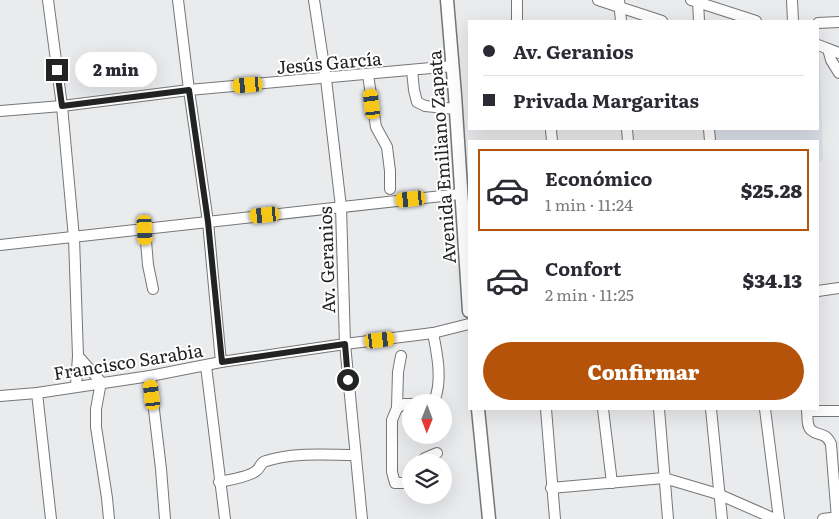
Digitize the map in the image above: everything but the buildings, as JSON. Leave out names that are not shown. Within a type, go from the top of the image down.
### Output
[{"type":"main road","name":"Avenida Emiliano Zapata","points":[[447,0],[468,298]]},
{"type":"main road","points":[[478,410],[489,519]]},
{"type":"street","points":[[48,0],[62,106],[74,238],[78,356],[76,386]]},
{"type":"street","points":[[178,0],[208,222],[222,362]]},
{"type":"street","name":"Av. Geranios","points":[[314,0],[326,79],[341,207],[345,344],[362,519]]},
{"type":"street","points":[[516,0],[517,20]]},
{"type":"street","points":[[598,0],[620,4],[660,20]]},
{"type":"street","points":[[792,0],[793,20]]},
{"type":"street","points":[[699,20],[696,1],[753,20]]},
{"type":"street","points":[[620,4],[621,20]]},
{"type":"street","points":[[819,23],[839,22]]},
{"type":"street","points":[[821,47],[839,53]]},
{"type":"street","points":[[821,47],[839,73]]},
{"type":"street","name":"Jesús García","points":[[0,111],[62,106],[189,90],[453,66]]},
{"type":"street","points":[[412,70],[416,102],[425,106],[456,109]]},
{"type":"street","points":[[368,74],[376,127],[387,147],[390,189]]},
{"type":"street","points":[[0,245],[460,194]]},
{"type":"street","points":[[145,230],[148,265],[153,289]]},
{"type":"street","points":[[819,291],[839,288]]},
{"type":"street","name":"Francisco Sarabia","points":[[0,396],[37,393],[150,376],[222,362],[345,344],[432,334],[468,324]]},
{"type":"street","points":[[432,334],[438,360],[437,394]]},
{"type":"street","points":[[78,356],[101,382],[96,409],[96,427],[109,519]]},
{"type":"street","points":[[401,356],[398,372],[398,408],[392,420],[392,472],[395,483],[402,483]]},
{"type":"street","points":[[206,366],[224,518]]},
{"type":"street","points":[[150,376],[166,519]]},
{"type":"street","points":[[37,393],[50,519]]},
{"type":"street","points":[[398,408],[402,405]]},
{"type":"street","points":[[546,410],[554,519]]},
{"type":"street","points":[[603,410],[612,483]]},
{"type":"street","points":[[659,410],[668,519]]},
{"type":"street","points":[[711,410],[722,519]]},
{"type":"street","points":[[765,410],[780,519]]},
{"type":"street","points":[[823,519],[838,518],[831,444],[828,437],[811,430],[808,424],[807,410],[839,411]]},
{"type":"street","points":[[219,482],[239,478],[256,471],[262,462],[268,460],[301,456],[355,454]]},
{"type":"street","points":[[551,488],[664,478],[718,494],[775,519]]},
{"type":"shaded area","points":[[820,59],[823,160],[819,162],[819,140],[713,140],[713,130],[819,130]]},
{"type":"route","points":[[57,70],[62,106],[189,90],[208,222],[222,362],[345,344],[348,380]]}]
